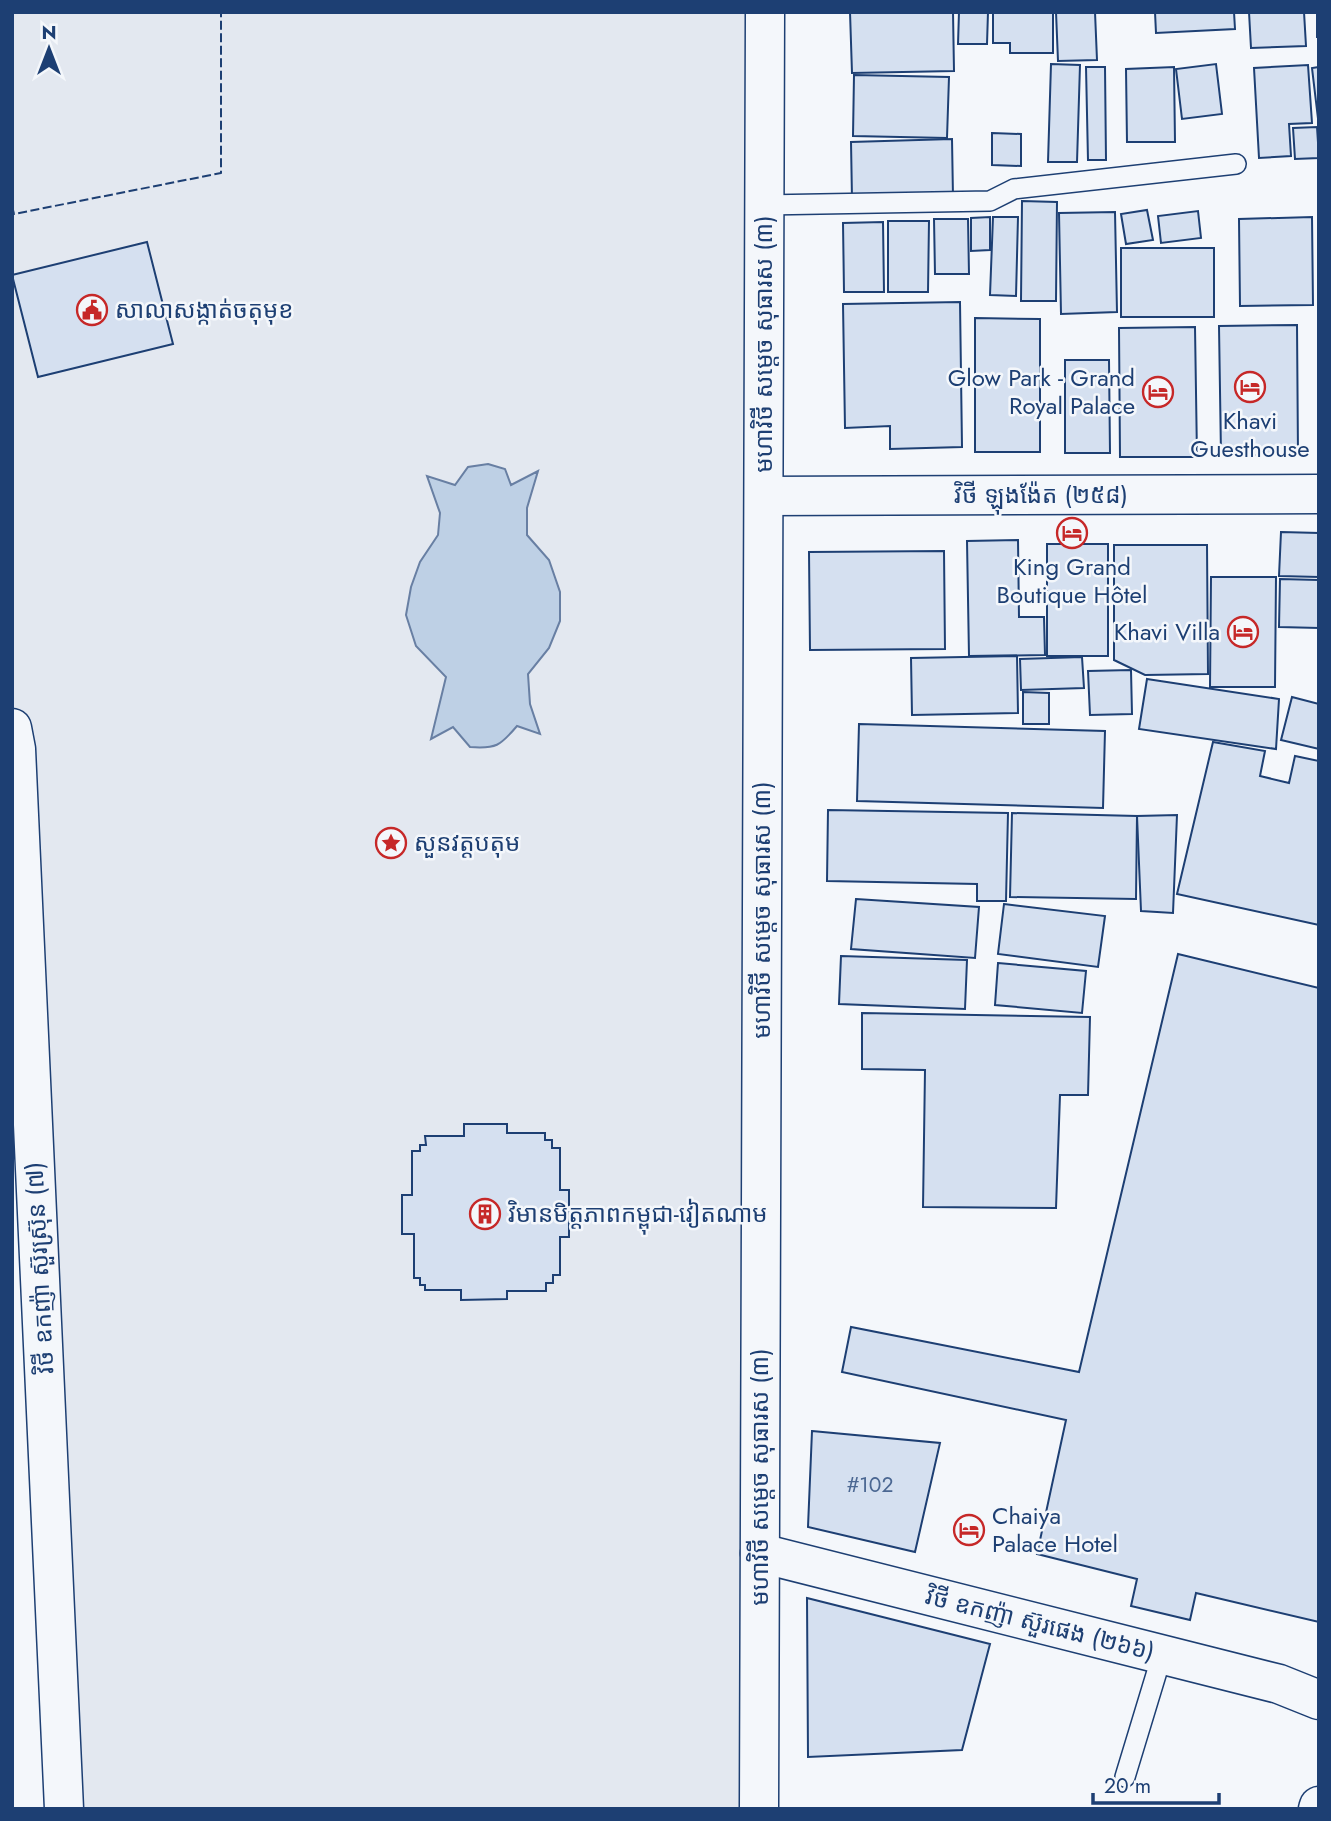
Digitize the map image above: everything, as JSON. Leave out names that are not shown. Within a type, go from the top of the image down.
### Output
[{"type":"street","name":"មហាវិថី សម្តេច សុធារស (៣)","points":[[759,1809],[765,12]]},
{"type":"street","name":"វិថី ឡុងង៉ែត (២៥៨)","points":[[764,496],[1319,494]]},
{"type":"street","name":"វិថី ឧកញ៉ា ស៊ួរស៊្រុន (៧)","points":[[12,728],[16,749],[25,1247],[64,1809]]},
{"type":"street","name":"វិថី ឧកញ៉ា ស៊ួរផេង (២៦៦)","points":[[760,1553],[1279,1684],[1319,1700]]},
{"type":"lane","points":[[764,205],[990,201],[1014,190],[1236,164]]},
{"type":"lane","points":[[1125,1777],[1162,1655]]},
{"type":"shaded area","name":"សួនវត្តបតុម","points":[[12,12],[765,12],[759,1809],[64,1809],[12,728]]},
{"type":"water","points":[[488,464],[505,469],[511,485],[538,471],[527,508],[527,535],[549,560],[560,592],[560,621],[549,648],[528,674],[530,704],[540,734],[517,726],[497,745],[470,747],[453,727],[431,739],[446,677],[416,646],[406,615],[411,587],[420,562],[438,535],[440,513],[427,476],[455,485],[468,467]]},
{"type":"building","points":[[850,12],[953,12],[954,71],[852,73]]},
{"type":"building","points":[[959,12],[988,12],[987,44],[958,44]]},
{"type":"building","points":[[993,12],[1053,12],[1053,53],[1010,53],[1010,43],[993,43]]},
{"type":"building","points":[[1056,12],[1095,12],[1097,60],[1058,61]]},
{"type":"building","points":[[1155,12],[1234,12],[1235,29],[1156,33]]},
{"type":"building","points":[[1249,12],[1304,12],[1306,46],[1251,48]]},
{"type":"building","points":[[1319,12],[1319,37],[1317,37]]},
{"type":"building","points":[[1051,64],[1080,65],[1077,162],[1048,162]]},
{"type":"building","points":[[1216,64],[1222,114],[1182,119],[1176,69]]},
{"type":"building","points":[[1308,65],[1312,123],[1289,124],[1291,156],[1259,158],[1254,68]]},
{"type":"building","points":[[1086,67],[1105,67],[1106,160],[1088,160]]},
{"type":"building","points":[[1174,67],[1175,142],[1127,142],[1126,69]]},
{"type":"building","points":[[1319,67],[1319,127],[1312,68]]},
{"type":"building","points":[[854,75],[949,77],[947,138],[853,136]]},
{"type":"building","points":[[1317,127],[1319,158],[1295,159],[1293,128]]},
{"type":"building","points":[[992,133],[1021,134],[1021,166],[992,165]]},
{"type":"building","points":[[952,139],[953,197],[852,199],[851,142]]},
{"type":"building","points":[[1022,201],[1057,202],[1056,301],[1021,301]]},
{"type":"building","points":[[1147,210],[1153,240],[1126,244],[1121,214]]},
{"type":"building","points":[[1198,211],[1201,238],[1161,243],[1158,216]]},
{"type":"building","points":[[1115,212],[1117,312],[1061,314],[1059,213]]},
{"type":"building","points":[[990,217],[990,250],[971,251],[971,218]]},
{"type":"building","points":[[993,217],[1018,217],[1016,296],[990,295]]},
{"type":"building","points":[[1312,217],[1313,305],[1240,306],[1239,219]]},
{"type":"building","points":[[934,219],[968,219],[969,274],[935,274]]},
{"type":"building","points":[[888,221],[929,221],[928,292],[888,292]]},
{"type":"building","points":[[883,222],[884,292],[844,292],[843,223]]},
{"type":"building","name":"សាលាសង្កាត់ចតុមុខ","points":[[147,242],[173,344],[38,377],[12,275]]},
{"type":"building","points":[[1121,248],[1214,248],[1214,317],[1121,317]]},
{"type":"building","points":[[960,302],[962,447],[890,449],[890,426],[845,428],[843,304]]},
{"type":"building","points":[[975,318],[1040,319],[1040,452],[975,452]]},
{"type":"building","points":[[1297,325],[1298,455],[1221,455],[1219,326]]},
{"type":"building","name":"Glow Park - Grand Royal Palace","points":[[1195,327],[1197,457],[1120,457],[1119,328]]},
{"type":"building","points":[[1065,360],[1109,360],[1110,453],[1065,453]]},
{"type":"building","points":[[1281,532],[1319,533],[1319,577],[1279,576]]},
{"type":"building","points":[[1018,540],[1019,617],[1044,617],[1045,655],[969,656],[967,541]]},
{"type":"building","points":[[1047,544],[1108,544],[1108,656],[1047,656]]},
{"type":"building","points":[[1114,545],[1207,545],[1208,674],[1145,675],[1114,660]]},
{"type":"building","points":[[944,551],[945,649],[810,650],[809,552]]},
{"type":"building","name":"Khavi Villa","points":[[1211,577],[1276,577],[1275,687],[1210,687]]},
{"type":"building","points":[[1280,579],[1319,580],[1319,628],[1279,627]]},
{"type":"building","points":[[1017,656],[1018,713],[912,715],[911,658]]},
{"type":"building","points":[[1082,657],[1084,688],[1021,690],[1020,659]]},
{"type":"building","points":[[1131,670],[1132,714],[1090,715],[1088,671]]},
{"type":"building","points":[[1147,679],[1279,699],[1276,749],[1139,729]]},
{"type":"building","points":[[1023,692],[1049,693],[1049,724],[1023,724]]},
{"type":"building","points":[[1292,697],[1319,704],[1319,749],[1281,740]]},
{"type":"building","points":[[859,724],[1105,731],[1103,808],[857,801]]},
{"type":"building","points":[[1213,742],[1265,751],[1260,776],[1289,783],[1295,756],[1319,761],[1319,925],[1177,894]]},
{"type":"building","points":[[828,810],[1008,813],[1006,901],[977,901],[977,884],[827,881]]},
{"type":"building","points":[[1012,813],[1137,816],[1136,899],[1010,897]]},
{"type":"building","points":[[1177,815],[1173,913],[1141,911],[1137,816]]},
{"type":"building","points":[[856,899],[979,907],[975,958],[851,949]]},
{"type":"building","points":[[1004,904],[1105,916],[1098,967],[998,954]]},
{"type":"building","points":[[1178,954],[1319,988],[1319,1622],[1196,1593],[1190,1620],[1131,1606],[1137,1579],[1037,1554],[1066,1420],[842,1372],[851,1327],[1079,1372]]},
{"type":"building","points":[[841,956],[967,960],[965,1009],[839,1004]]},
{"type":"building","points":[[998,963],[1086,971],[1082,1013],[995,1005]]},
{"type":"building","points":[[862,1013],[1090,1017],[1088,1095],[1060,1095],[1056,1208],[923,1207],[925,1070],[862,1069]]},
{"type":"building","name":"វិមានមិត្តភាពកម្ពុជា-វៀតណាម","points":[[464,1124],[507,1124],[507,1133],[545,1133],[545,1140],[552,1140],[552,1148],[560,1148],[560,1190],[569,1190],[569,1237],[560,1237],[560,1275],[553,1275],[553,1283],[546,1283],[546,1291],[507,1291],[507,1299],[461,1300],[461,1290],[425,1290],[425,1285],[420,1285],[420,1278],[414,1278],[414,1234],[402,1234],[402,1195],[412,1195],[412,1151],[420,1151],[420,1145],[426,1145],[425,1136],[464,1136]]},
{"type":"building","points":[[812,1431],[940,1443],[915,1552],[808,1527]]},
{"type":"building","points":[[807,1598],[990,1644],[962,1750],[808,1757]]},
{"type":"fence","points":[[12,206],[14,214],[221,173],[221,12]]},
{"type":"place","name":"សាលាសង្កាត់ចតុមុខ","points":[[92,310]]},
{"type":"place","name":"Khavi Guesthouse","points":[[1250,387]]},
{"type":"place","name":"Glow Park - Grand Royal Palace","points":[[1158,392]]},
{"type":"place","name":"King Grand Boutique Hôtel","points":[[1072,533]]},
{"type":"place","name":"Khavi Villa","points":[[1243,632]]},
{"type":"place","name":"សួនវត្តបតុម","points":[[391,843]]},
{"type":"place","name":"វិមានមិត្តភាពកម្ពុជា-វៀតណាម","points":[[485,1214]]},
{"type":"place","name":"Chaiya Palace Hotel","points":[[969,1530]]}]
